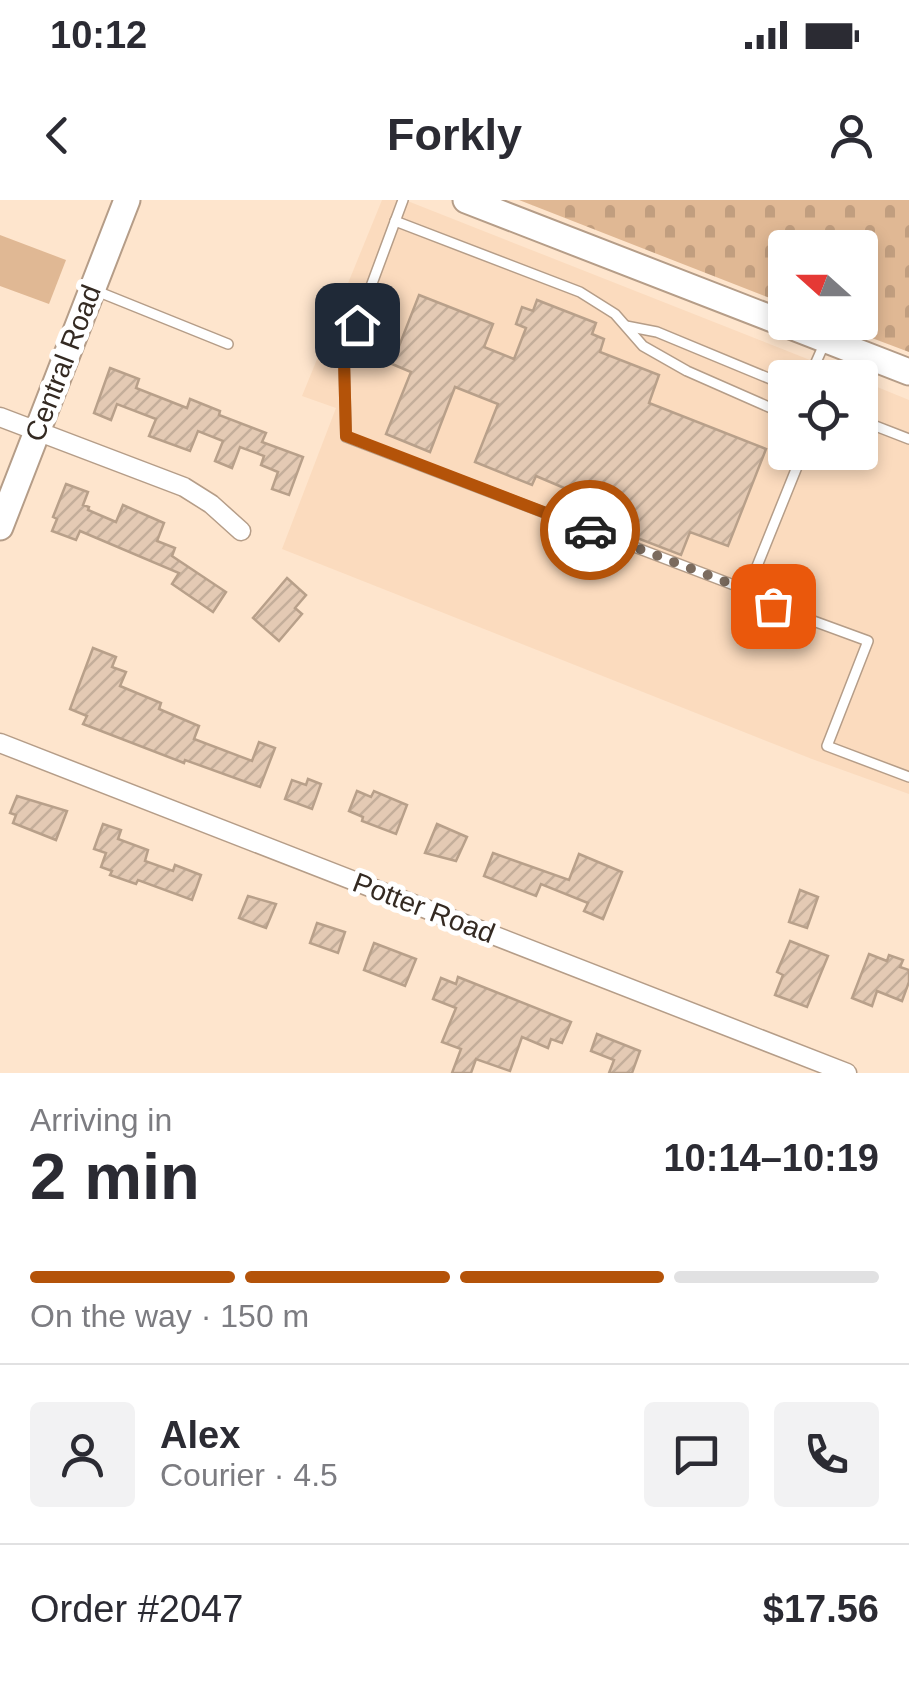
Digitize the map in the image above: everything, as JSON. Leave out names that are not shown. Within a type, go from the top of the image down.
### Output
[{"type":"street","name":"Central Road","points":[[0,527],[126,200]]},
{"type":"street","points":[[466,200],[768,317]]},
{"type":"street","points":[[826,340],[909,372]]},
{"type":"street","points":[[0,417],[184,486],[240,531]]},
{"type":"street","name":"Potter Road","points":[[0,743],[848,1073]]},
{"type":"lane","points":[[403,200],[344,359],[346,436],[747,590]]},
{"type":"lane","points":[[395,221],[580,292],[615,314],[643,346],[687,371],[768,407]]},
{"type":"lane","points":[[92,289],[228,344]]},
{"type":"lane","points":[[626,326],[656,332],[768,377]]},
{"type":"lane","points":[[817,360],[826,340]]},
{"type":"lane","points":[[878,427],[907,438],[909,425]]},
{"type":"lane","points":[[796,470],[745,596],[868,641],[827,746],[909,777]]},
{"type":"shaded area","points":[[382,200],[405,200],[810,360],[768,360],[768,470],[878,470],[878,387],[909,400],[909,794],[282,549],[336,408],[302,396]]},
{"type":"green space","points":[[519,200],[909,200],[909,352],[877,340],[878,230],[768,230],[768,297]]},
{"type":"green space","points":[[0,235],[66,260],[49,304],[0,286]]},
{"type":"building","points":[[419,295],[493,324],[484,347],[514,359],[526,328],[516,324],[522,307],[533,311],[537,300],[596,323],[592,334],[604,339],[600,352],[659,375],[649,403],[766,449],[728,546],[690,532],[681,555],[588,519],[592,509],[566,498],[569,490],[536,476],[532,485],[475,462],[498,404],[455,387],[430,452],[386,434],[411,372],[392,364]]},
{"type":"building","points":[[110,368],[139,379],[136,388],[187,408],[190,399],[220,411],[219,415],[266,433],[262,442],[303,457],[289,495],[272,489],[278,472],[261,465],[264,456],[240,447],[232,468],[215,461],[223,441],[198,431],[190,451],[149,436],[156,419],[117,404],[111,420],[94,413]]},
{"type":"building","points":[[66,484],[88,492],[83,505],[88,510],[116,522],[123,505],[164,523],[157,541],[175,548],[172,556],[226,592],[213,612],[172,584],[179,573],[80,531],[76,540],[52,531],[57,519],[53,517]]},
{"type":"building","points":[[287,578],[306,595],[295,608],[302,614],[279,641],[253,618]]},
{"type":"building","points":[[93,648],[116,657],[112,667],[126,672],[120,686],[161,703],[159,709],[199,726],[194,739],[252,761],[259,742],[275,748],[260,787],[83,724],[87,716],[70,709]]},
{"type":"building","points":[[308,779],[321,784],[312,809],[285,799],[292,780],[306,785]]},
{"type":"building","points":[[357,791],[371,797],[374,791],[407,805],[396,834],[362,821],[363,817],[349,811]]},
{"type":"building","points":[[17,796],[67,811],[56,840],[13,823],[16,815],[10,813]]},
{"type":"building","points":[[103,824],[121,830],[118,839],[148,850],[145,861],[173,871],[175,865],[201,875],[192,900],[138,880],[136,884],[110,875],[112,871],[101,867],[106,853],[94,849]]},
{"type":"building","points":[[437,824],[467,837],[456,861],[425,853]]},
{"type":"building","points":[[493,853],[569,880],[579,854],[622,872],[603,919],[584,911],[588,903],[541,884],[536,896],[484,876]]},
{"type":"building","points":[[800,890],[818,897],[807,928],[789,922]]},
{"type":"building","points":[[248,896],[276,904],[266,928],[239,918]]},
{"type":"building","points":[[317,923],[345,932],[338,953],[310,943]]},
{"type":"building","points":[[790,941],[828,956],[807,1007],[775,995],[783,975],[777,972]]},
{"type":"building","points":[[374,943],[416,959],[405,986],[364,970]]},
{"type":"building","points":[[869,954],[887,961],[889,955],[903,960],[900,967],[909,970],[909,982],[902,1001],[877,991],[872,1006],[852,998]]},
{"type":"building","points":[[458,977],[571,1022],[562,1043],[551,1039],[548,1048],[522,1037],[510,1071],[476,1059],[471,1073],[452,1073],[461,1049],[442,1042],[456,1008],[433,999],[441,978],[456,984]]},
{"type":"building","points":[[597,1034],[640,1051],[632,1073],[609,1073],[614,1060],[591,1051]]},
{"type":"way so far","points":[[590,530],[747,590],[745,596],[773,606]]},
{"type":"route","points":[[357,325],[344,359],[346,436],[590,530]]}]
